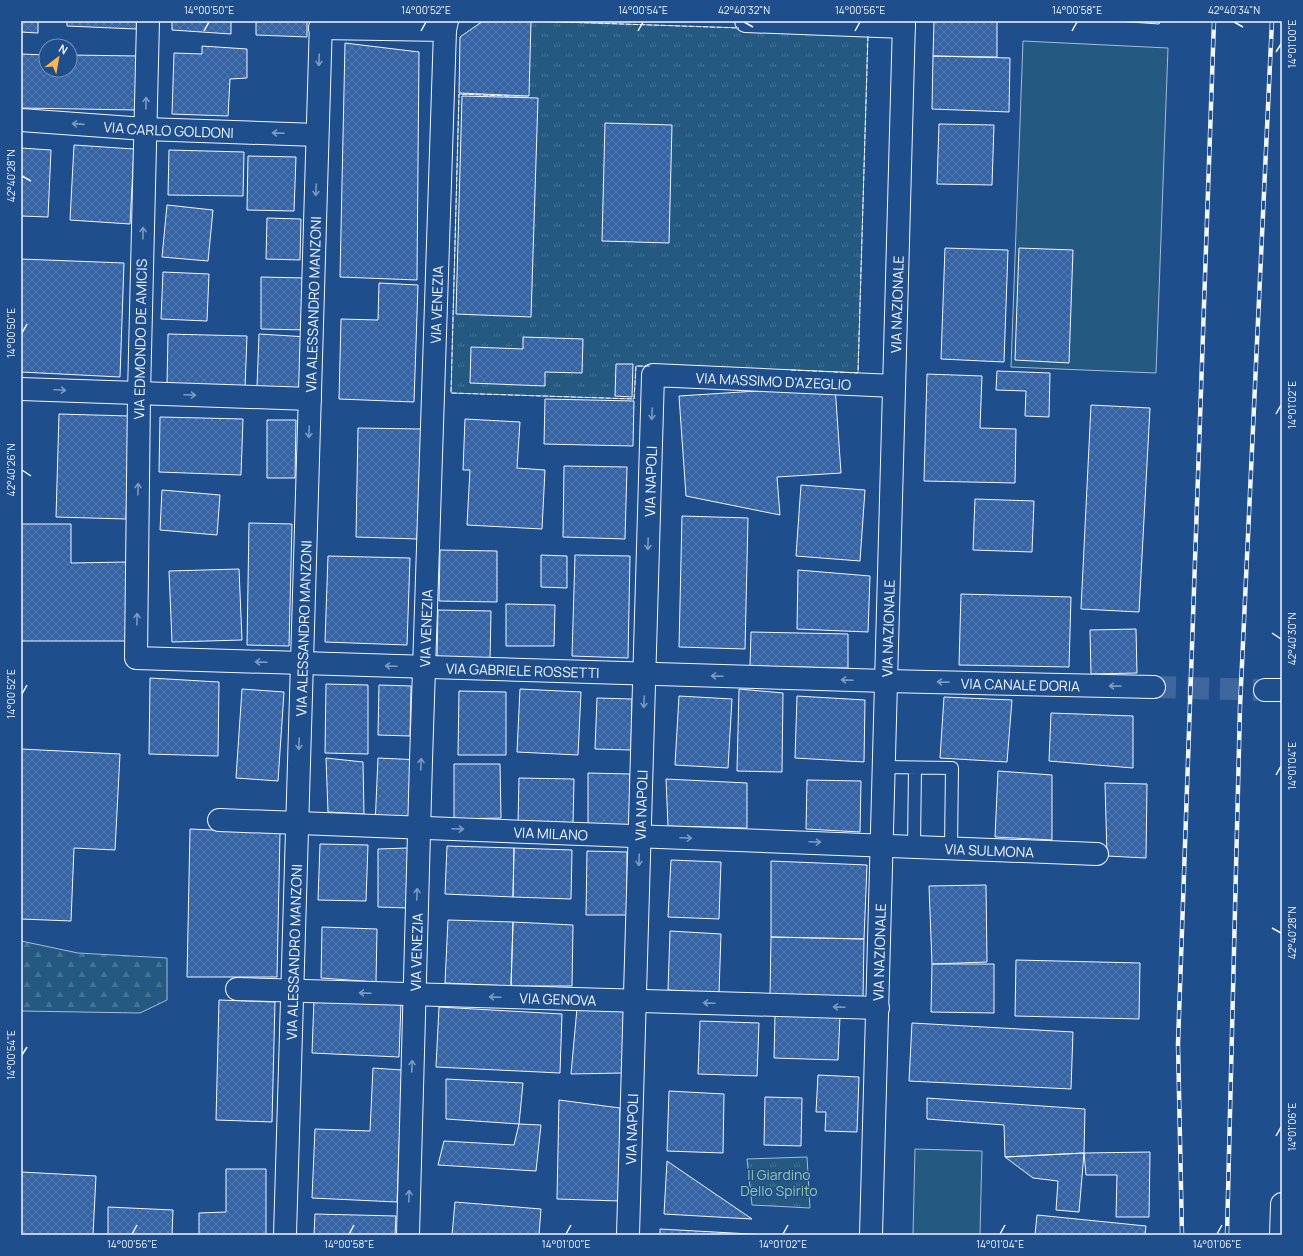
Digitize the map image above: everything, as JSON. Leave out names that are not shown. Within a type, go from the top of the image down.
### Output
[{"type":"street","name":"VIA EDMONDO DE AMICIS","points":[[136,658],[139,394],[148,21]]},
{"type":"street","points":[[746,21],[904,24]]},
{"type":"street","points":[[320,24],[446,26]]},
{"type":"street","name":"VIA ALESSANDRO MANZONI","points":[[285,1235],[320,24]]},
{"type":"street","name":"VIA NAZIONALE","points":[[871,1235],[904,24]]},
{"type":"street","name":"VIA VENEZIA","points":[[408,1235],[424,667],[446,26]]},
{"type":"street","name":"VIA CARLO GOLDONI","points":[[21,120],[145,129],[317,135]]},
{"type":"street","name":"VIA MASSIMO D'AZEGLIO","points":[[654,375],[894,386]]},
{"type":"street","name":"VIA NAPOLI","points":[[628,1235],[654,375]]},
{"type":"street","points":[[21,389],[310,399]]},
{"type":"street","name":"VIA GABRIELE ROSSETTI","points":[[136,658],[886,681]]},
{"type":"street","name":"VIA CANALE DORIA","points":[[886,681],[1154,687]]},
{"type":"street","name":"VIA MILANO","points":[[219,820],[882,845]]},
{"type":"street","name":"VIA SULMONA","points":[[882,845],[1097,854]]},
{"type":"street","name":"VIA GENOVA","points":[[238,989],[878,1008]]},
{"type":"street","points":[[1281,1235],[1282,1204]]},
{"type":"lane","points":[[884,767],[952,768],[951,847]]},
{"type":"lane","points":[[914,846],[915,768]]},
{"type":"green space","points":[[529,21],[868,32],[858,373],[636,366],[634,399],[451,393],[459,94],[527,97]]},
{"type":"green space","points":[[1023,41],[1168,48],[1156,373],[1011,367]]},
{"type":"green space","points":[[21,941],[78,953],[167,958],[167,1000],[140,1013],[21,1011]]},
{"type":"green space","points":[[915,1149],[982,1151],[980,1235],[913,1235]]},
{"type":"green space","name":"Il Giardino Dello Spirito","points":[[807,1157],[810,1208],[752,1205],[747,1159]]},
{"type":"building","points":[[21,21],[38,21],[38,33],[21,32]]},
{"type":"building","points":[[67,21],[137,21],[136,29],[67,26]]},
{"type":"building","points":[[172,21],[231,21],[231,34],[172,30]]},
{"type":"building","points":[[256,21],[307,21],[307,37],[256,35]]},
{"type":"building","points":[[483,21],[531,21],[529,96],[459,93],[460,37]]},
{"type":"building","points":[[934,21],[997,21],[997,57],[933,56]]},
{"type":"building","points":[[1117,21],[1160,21],[1159,24]]},
{"type":"building","points":[[345,43],[419,52],[417,280],[340,277]]},
{"type":"building","points":[[202,46],[247,49],[247,78],[230,79],[228,116],[172,114],[174,53],[202,54]]},
{"type":"building","points":[[21,54],[38,55],[38,78],[78,78],[78,55],[138,56],[137,110],[21,108]]},
{"type":"building","points":[[933,56],[1010,58],[1009,112],[932,109]]},
{"type":"building","points":[[462,96],[538,98],[531,317],[456,314]]},
{"type":"building","points":[[605,123],[672,125],[669,243],[602,241]]},
{"type":"building","points":[[939,124],[994,125],[992,185],[937,184]]},
{"type":"building","points":[[74,145],[134,149],[130,224],[70,220]]},
{"type":"building","points":[[21,148],[51,150],[48,217],[21,216]]},
{"type":"building","points":[[169,150],[244,152],[243,196],[168,195]]},
{"type":"building","points":[[248,156],[296,157],[294,211],[247,210]]},
{"type":"building","points":[[167,205],[213,210],[208,261],[162,257]]},
{"type":"building","points":[[267,218],[301,219],[300,260],[266,259]]},
{"type":"building","points":[[945,248],[1008,250],[1004,362],[941,359]]},
{"type":"building","points":[[1019,248],[1073,250],[1069,363],[1015,360]]},
{"type":"building","points":[[21,259],[124,263],[120,377],[21,372]]},
{"type":"building","points":[[163,272],[209,274],[207,321],[161,319]]},
{"type":"building","points":[[261,277],[306,278],[306,330],[261,329]]},
{"type":"building","points":[[379,283],[418,285],[414,402],[339,399],[341,319],[378,320]]},
{"type":"building","points":[[168,334],[247,336],[245,388],[167,385]]},
{"type":"building","points":[[259,334],[308,337],[305,390],[257,387]]},
{"type":"building","points":[[523,337],[583,339],[582,373],[545,372],[545,386],[470,383],[471,347],[523,349]]},
{"type":"building","points":[[616,364],[633,364],[632,397],[615,396]]},
{"type":"building","points":[[997,371],[1050,373],[1049,417],[1025,416],[1026,391],[996,390]]},
{"type":"building","points":[[927,374],[982,376],[980,428],[1016,429],[1015,483],[924,481]]},
{"type":"building","points":[[835,386],[841,473],[777,477],[780,515],[686,496],[679,396]]},
{"type":"building","points":[[545,399],[634,401],[633,446],[544,444]]},
{"type":"building","points":[[1091,405],[1150,408],[1139,612],[1081,609]]},
{"type":"building","points":[[59,414],[129,416],[126,519],[56,517]]},
{"type":"building","points":[[160,417],[243,419],[241,475],[159,472]]},
{"type":"building","points":[[465,419],[520,422],[517,468],[545,470],[542,529],[467,525],[470,470],[463,470]]},
{"type":"building","points":[[267,420],[296,420],[295,478],[267,478]]},
{"type":"building","points":[[358,428],[421,429],[417,539],[356,537]]},
{"type":"building","points":[[564,466],[627,467],[625,539],[563,537]]},
{"type":"building","points":[[801,485],[865,490],[860,561],[796,556]]},
{"type":"building","points":[[162,490],[220,495],[217,535],[160,530]]},
{"type":"building","points":[[975,499],[1034,501],[1032,552],[973,550]]},
{"type":"building","points":[[682,516],[748,518],[745,649],[679,647]]},
{"type":"building","points":[[249,523],[292,524],[289,646],[247,645]]},
{"type":"building","points":[[21,524],[71,524],[71,563],[127,562],[127,641],[21,641]]},
{"type":"building","points":[[440,550],[497,551],[497,602],[439,601]]},
{"type":"building","points":[[541,555],[567,556],[567,588],[541,587]]},
{"type":"building","points":[[575,555],[630,556],[628,658],[572,656]]},
{"type":"building","points":[[328,556],[410,558],[407,645],[325,642]]},
{"type":"building","points":[[239,569],[242,640],[172,642],[169,571]]},
{"type":"building","points":[[798,570],[870,576],[868,632],[797,629]]},
{"type":"building","points":[[961,594],[1071,597],[1069,667],[959,665]]},
{"type":"building","points":[[506,604],[555,605],[554,646],[506,646]]},
{"type":"building","points":[[438,610],[491,611],[490,661],[437,660]]},
{"type":"building","points":[[1136,629],[1137,673],[1091,674],[1090,630]]},
{"type":"building","points":[[751,632],[848,634],[848,668],[750,666]]},
{"type":"building","points":[[150,678],[219,682],[218,756],[149,754]]},
{"type":"building","points":[[326,684],[368,685],[368,754],[325,753]]},
{"type":"building","points":[[379,685],[411,686],[410,736],[378,735]]},
{"type":"building","points":[[242,689],[284,692],[278,781],[236,778]]},
{"type":"building","points":[[520,689],[581,692],[578,755],[517,752]]},
{"type":"building","points":[[739,689],[783,693],[782,772],[737,771]]},
{"type":"building","points":[[459,691],[506,692],[506,755],[458,755]]},
{"type":"building","points":[[679,696],[732,699],[728,768],[675,765]]},
{"type":"building","points":[[797,696],[865,700],[864,762],[795,758]]},
{"type":"building","points":[[944,697],[1012,700],[1007,762],[940,758]]},
{"type":"building","points":[[597,698],[632,699],[631,750],[595,749]]},
{"type":"building","points":[[1051,713],[1133,716],[1133,768],[1049,761]]},
{"type":"building","points":[[21,749],[120,754],[115,850],[74,848],[71,921],[21,919]]},
{"type":"building","points":[[326,758],[363,762],[364,814],[328,812]]},
{"type":"building","points":[[378,758],[421,760],[419,828],[375,826]]},
{"type":"building","points":[[454,764],[500,764],[501,818],[454,819]]},
{"type":"building","points":[[998,771],[1052,775],[1052,840],[995,837]]},
{"type":"building","points":[[588,773],[630,774],[630,827],[588,826]]},
{"type":"building","points":[[519,778],[574,779],[573,824],[518,823]]},
{"type":"building","points":[[666,779],[747,783],[747,828],[668,826]]},
{"type":"building","points":[[807,780],[861,781],[860,832],[806,829]]},
{"type":"building","points":[[1105,783],[1147,784],[1146,858],[1107,856]]},
{"type":"building","points":[[190,829],[280,833],[277,977],[187,977]]},
{"type":"building","points":[[320,844],[368,845],[366,901],[318,900]]},
{"type":"building","points":[[447,846],[514,848],[513,897],[445,894]]},
{"type":"building","points":[[408,848],[407,908],[378,907],[378,849]]},
{"type":"building","points":[[514,848],[572,850],[571,899],[513,897]]},
{"type":"building","points":[[587,851],[627,852],[627,915],[586,915]]},
{"type":"building","points":[[671,860],[721,862],[719,919],[668,917]]},
{"type":"building","points":[[771,861],[867,865],[864,939],[771,937]]},
{"type":"building","points":[[986,885],[987,962],[932,964],[929,886]]},
{"type":"building","points":[[448,920],[513,922],[511,986],[445,983]]},
{"type":"building","points":[[513,922],[573,925],[572,986],[511,986]]},
{"type":"building","points":[[322,927],[377,929],[376,982],[321,978]]},
{"type":"building","points":[[670,931],[721,934],[719,993],[668,990]]},
{"type":"building","points":[[771,937],[864,939],[863,997],[770,996]]},
{"type":"building","points":[[1016,960],[1140,963],[1139,1019],[1015,1016]]},
{"type":"building","points":[[932,964],[994,964],[994,1013],[931,1012]]},
{"type":"building","points":[[314,999],[401,1003],[399,1057],[312,1053]]},
{"type":"building","points":[[219,1000],[275,1002],[272,1122],[216,1120]]},
{"type":"building","points":[[439,1007],[562,1014],[560,1073],[436,1067]]},
{"type":"building","points":[[577,1008],[624,1009],[622,1073],[571,1074]]},
{"type":"building","points":[[775,1015],[840,1017],[838,1060],[774,1058]]},
{"type":"building","points":[[700,1021],[759,1023],[757,1076],[698,1074]]},
{"type":"building","points":[[912,1023],[1073,1032],[1071,1089],[909,1081]]},
{"type":"building","points":[[373,1068],[402,1070],[397,1202],[312,1198],[315,1129],[370,1131]]},
{"type":"building","points":[[818,1075],[859,1077],[857,1132],[825,1131],[826,1112],[816,1112]]},
{"type":"building","points":[[446,1079],[523,1083],[519,1124],[446,1119]]},
{"type":"building","points":[[669,1091],[724,1094],[723,1153],[667,1151]]},
{"type":"building","points":[[765,1097],[802,1098],[801,1146],[764,1145]]},
{"type":"building","points":[[927,1098],[1085,1109],[1084,1153],[1005,1157],[1004,1125],[927,1119]]},
{"type":"building","points":[[559,1100],[620,1108],[619,1201],[557,1199]]},
{"type":"building","points":[[519,1124],[541,1125],[536,1171],[438,1165],[444,1141],[514,1145]]},
{"type":"building","points":[[1150,1152],[1149,1217],[1116,1217],[1117,1175],[1086,1175],[1084,1153]]},
{"type":"building","points":[[1084,1153],[1079,1212],[1056,1210],[1058,1181],[1033,1178],[1005,1157]]},
{"type":"building","points":[[667,1161],[752,1219],[664,1214]]},
{"type":"building","points":[[226,1169],[266,1169],[266,1235],[199,1235],[199,1213],[226,1212]]},
{"type":"building","points":[[21,1172],[96,1176],[93,1235],[21,1235]]},
{"type":"building","points":[[455,1202],[541,1209],[539,1235],[452,1235]]},
{"type":"building","points":[[108,1207],[173,1210],[172,1235],[108,1235]]},
{"type":"building","points":[[315,1214],[396,1216],[395,1235],[314,1235]]},
{"type":"building","points":[[1037,1215],[1146,1226],[1145,1235],[1035,1235]]},
{"type":"building","points":[[660,1229],[768,1235],[660,1235]]},
{"type":"tunnel","points":[[1154,687],[1265,690]]},
{"type":"railway","points":[[1182,1235],[1178,1044],[1214,21]]},
{"type":"railway","points":[[1227,1235],[1240,707],[1272,21]]},
{"type":"fence","points":[[535,21],[739,28]]},
{"type":"fence","points":[[791,370],[858,373],[868,34]]},
{"type":"fence","points":[[509,96],[459,94],[451,393],[634,399],[636,366],[651,366]]}]
